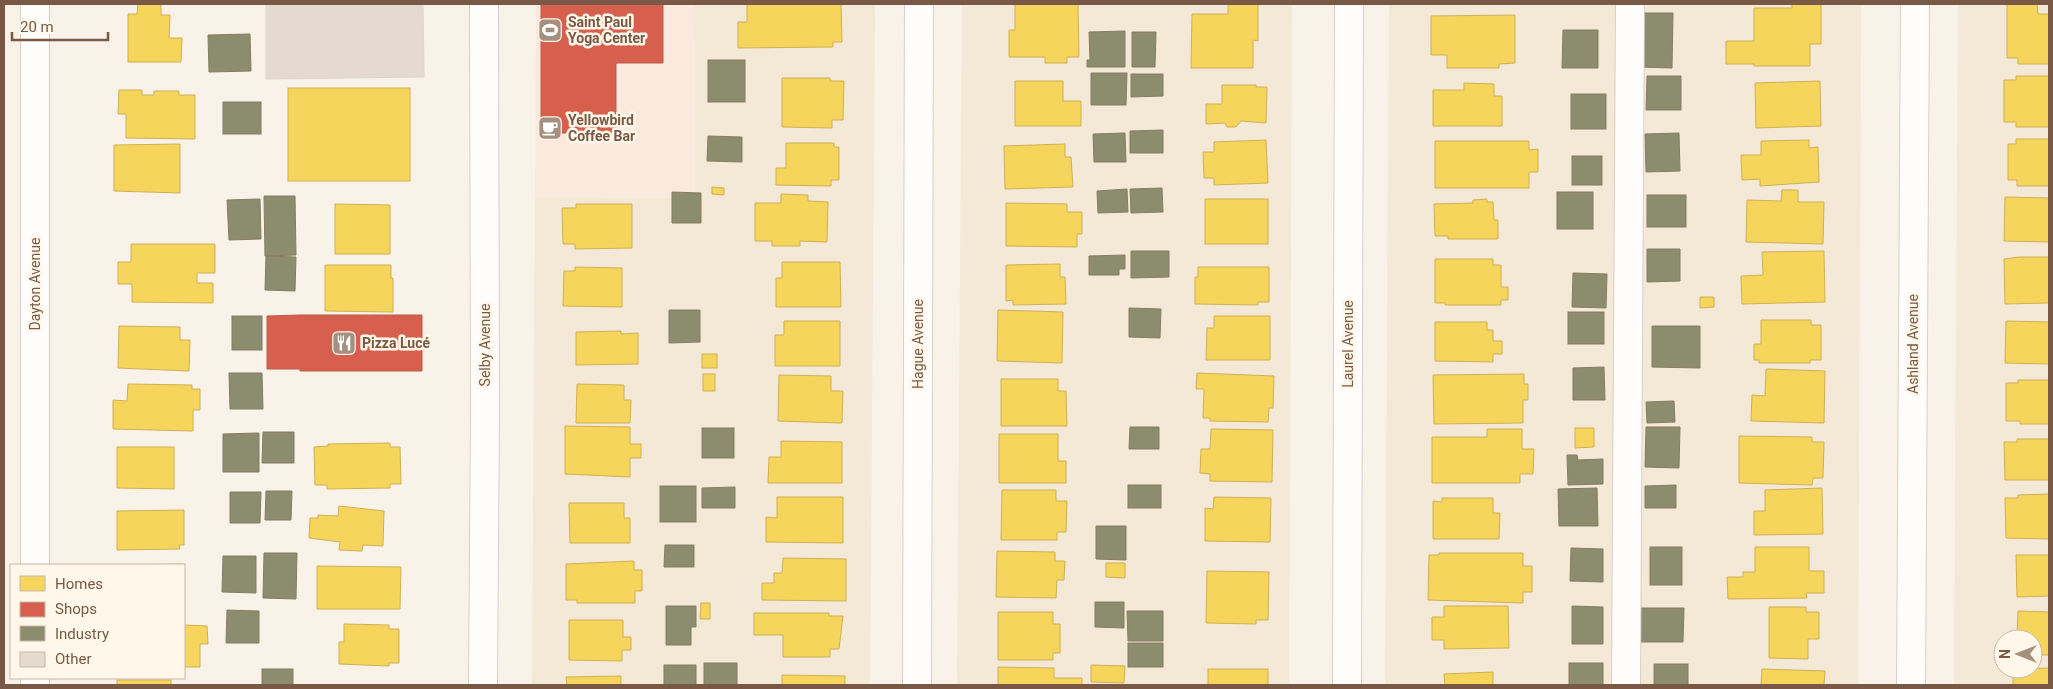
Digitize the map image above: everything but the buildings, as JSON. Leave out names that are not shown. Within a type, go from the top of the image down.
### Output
[{"type":"street","name":"Dayton Avenue","points":[[35,4],[35,564]]},
{"type":"street","name":"Selby Avenue","points":[[483,685],[485,410],[484,4]]},
{"type":"street","name":"Hague Avenue","points":[[917,685],[919,4]]},
{"type":"street","name":"Laurel Avenue","points":[[1347,685],[1349,4]]},
{"type":"street","points":[[1626,685],[1630,4]]},
{"type":"street","name":"Ashland Avenue","points":[[1911,685],[1915,4]]},
{"type":"shaded area","points":[[536,4],[694,4],[695,198],[535,197]]},
{"type":"shaded area","points":[[694,4],[875,4],[870,685],[532,685],[535,197],[695,198]]},
{"type":"shaded area","points":[[962,4],[1292,4],[1289,685],[957,685]]},
{"type":"shaded area","points":[[1389,4],[1861,4],[1858,685],[1385,685]]},
{"type":"shaded area","points":[[1958,4],[2049,4],[2049,685],[1954,685]]},
{"type":"place","name":"Saint Paul Yoga Center","points":[[550,30]]},
{"type":"place","name":"Yellowbird Coffee Bar","points":[[550,128]]},
{"type":"place","name":"Pizza Lucé","points":[[344,343]]}]
